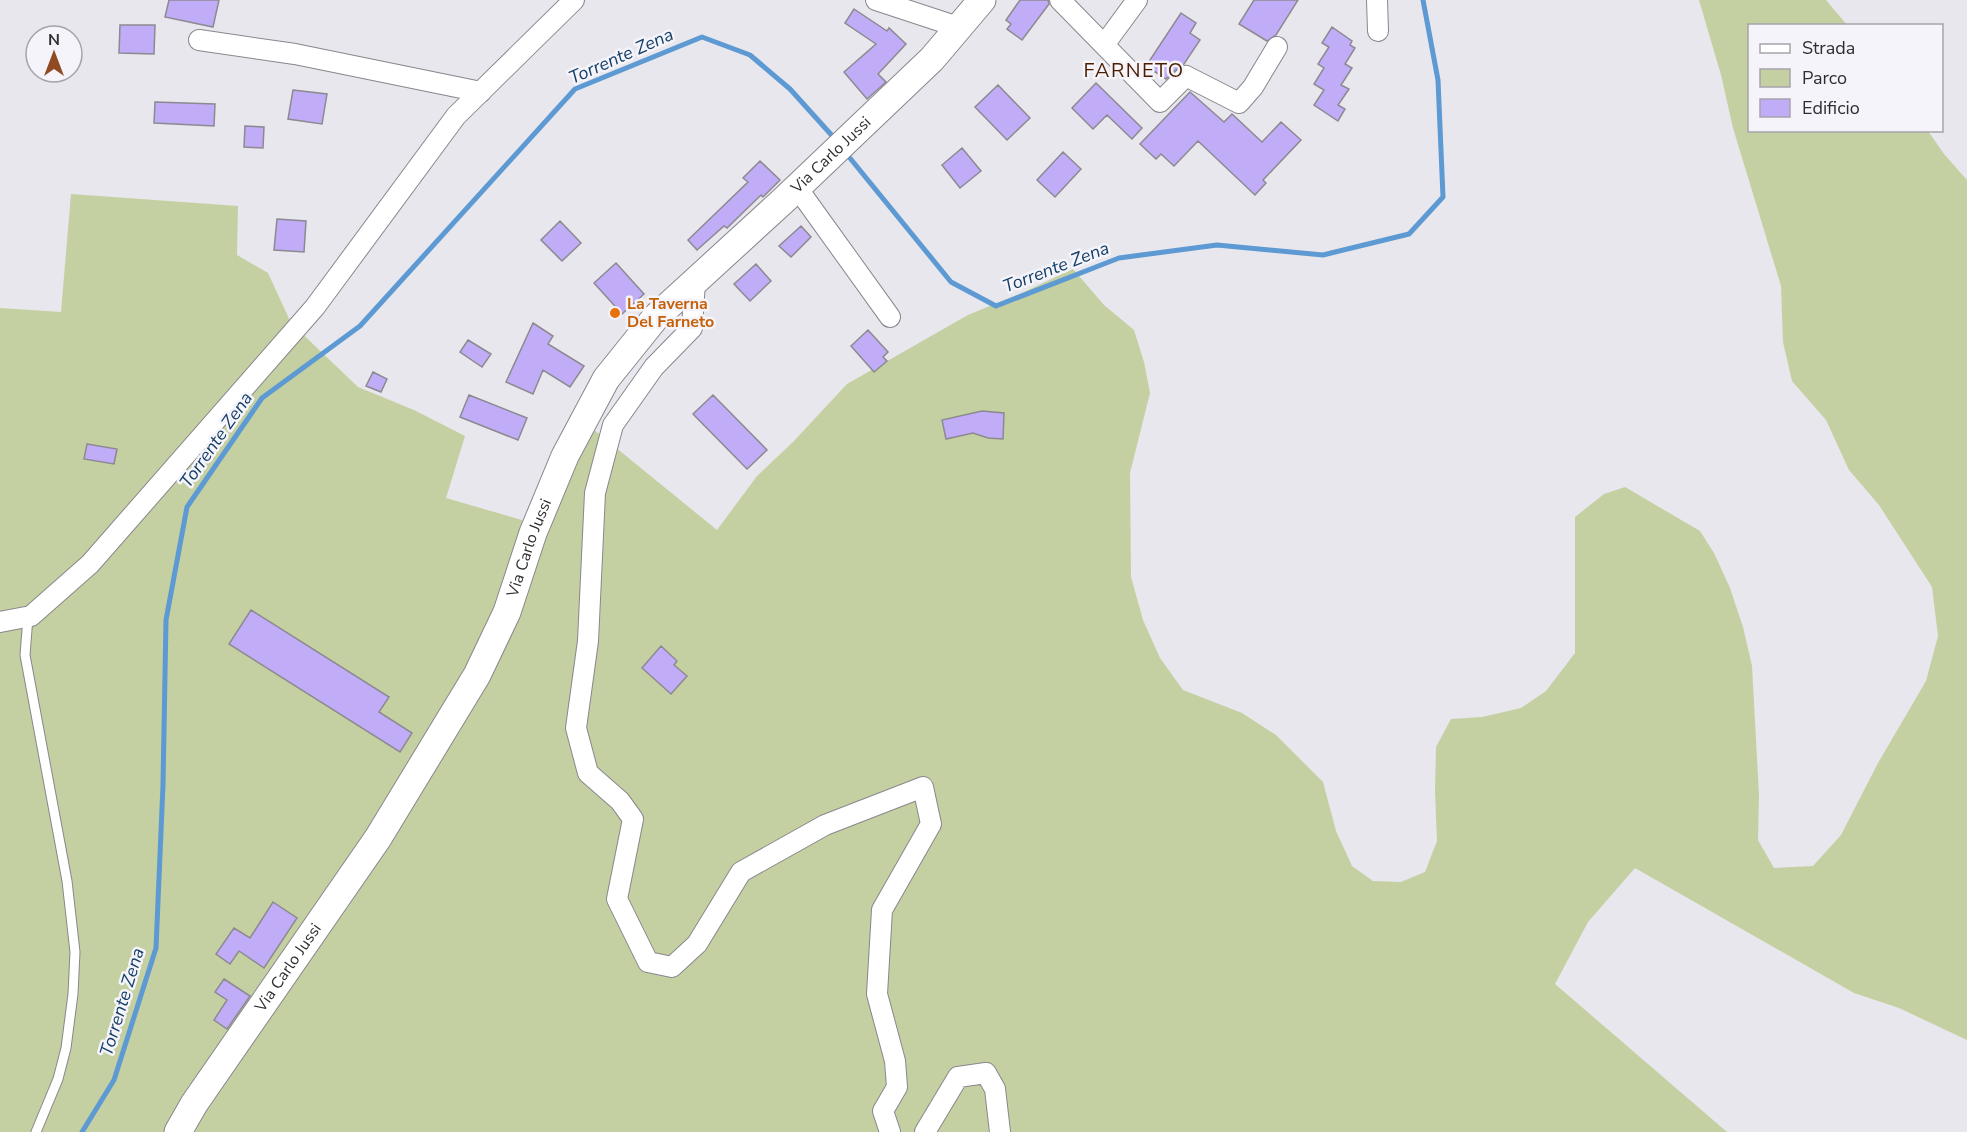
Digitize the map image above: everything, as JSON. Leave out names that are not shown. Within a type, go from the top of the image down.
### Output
[{"type":"street","points":[[0,622],[31,616],[90,564],[315,306],[456,116],[573,0]]},
{"type":"street","points":[[876,0],[958,27]]},
{"type":"street","name":"Via Carlo Jussi","points":[[178,1132],[194,1104],[378,838],[477,675],[507,612],[533,533],[565,456],[606,379],[655,318],[808,184],[871,116],[932,59],[982,0]]},
{"type":"street","points":[[1060,0],[1160,102],[1186,76],[1239,103],[1253,87],[1277,47]]},
{"type":"street","points":[[1104,45],[1137,0]]},
{"type":"street","points":[[1377,0],[1378,31]]},
{"type":"street","points":[[199,40],[295,54],[481,92]]},
{"type":"street","points":[[808,184],[890,317]]},
{"type":"street","points":[[695,281],[692,328],[654,367],[613,424],[595,493],[588,641],[576,729],[588,773],[620,801],[633,819],[617,899],[648,962],[672,968],[697,944],[741,872],[825,825],[923,787],[932,824],[882,910],[877,994],[895,1060],[897,1088],[883,1111],[890,1132]]},
{"type":"street","points":[[925,1132],[958,1077],[986,1073],[995,1089],[1000,1132]]},
{"type":"lane","points":[[28,617],[26,655],[67,881],[75,952],[73,994],[66,1048],[58,1079],[36,1132]]},
{"type":"green space","points":[[1699,0],[1826,0],[1846,24],[1748,24],[1748,132],[1929,132],[1967,180],[1967,1040],[1899,1008],[1854,993],[1635,868],[1588,922],[1555,984],[1727,1132],[0,1132],[0,308],[61,312],[71,194],[238,206],[237,255],[268,273],[291,323],[358,387],[414,410],[465,436],[446,498],[539,525],[588,425],[717,530],[757,476],[793,442],[847,384],[968,315],[1073,269],[1104,305],[1134,330],[1144,362],[1150,393],[1130,473],[1131,577],[1143,620],[1160,658],[1183,690],[1242,713],[1276,735],[1323,782],[1336,831],[1352,866],[1373,881],[1401,882],[1425,872],[1437,841],[1436,747],[1451,719],[1482,717],[1521,708],[1546,691],[1575,653],[1575,517],[1604,494],[1625,487],[1700,531],[1714,553],[1730,588],[1743,627],[1752,666],[1759,795],[1758,840],[1774,868],[1813,866],[1841,835],[1878,763],[1926,681],[1938,636],[1932,587],[1879,505],[1849,470],[1826,420],[1792,381],[1783,342],[1781,286],[1733,128],[1721,75]]},
{"type":"building","points":[[169,0],[219,0],[213,27],[165,17]]},
{"type":"building","points":[[1020,0],[1048,0],[1049,4],[1022,40],[1007,29],[1011,24],[1006,20]]},
{"type":"building","points":[[1254,0],[1298,0],[1276,35],[1267,41],[1239,24]]},
{"type":"building","points":[[854,9],[887,31],[889,28],[906,44],[878,74],[886,82],[867,99],[844,72],[876,44],[845,23]]},
{"type":"building","points":[[1181,13],[1196,23],[1190,33],[1200,40],[1184,64],[1166,79],[1146,66]]},
{"type":"building","points":[[120,25],[155,25],[154,54],[119,53]]},
{"type":"building","points":[[1332,27],[1352,41],[1350,45],[1355,48],[1345,64],[1352,68],[1341,85],[1349,89],[1338,105],[1345,109],[1338,121],[1314,105],[1324,90],[1314,84],[1324,68],[1318,64],[1329,47],[1322,43]]},
{"type":"building","points":[[1096,83],[1142,128],[1132,139],[1107,115],[1093,129],[1072,108]]},
{"type":"building","points":[[998,85],[1030,118],[1007,140],[975,107]]},
{"type":"building","points":[[293,90],[327,94],[322,124],[288,119]]},
{"type":"building","points":[[1190,92],[1224,122],[1232,114],[1262,142],[1281,122],[1301,140],[1263,180],[1266,183],[1255,195],[1198,141],[1174,166],[1161,154],[1156,159],[1140,144]]},
{"type":"building","points":[[155,102],[215,104],[214,126],[154,123]]},
{"type":"building","points":[[245,126],[264,127],[263,148],[244,147]]},
{"type":"building","points":[[962,148],[981,171],[960,188],[942,165]]},
{"type":"building","points":[[1063,152],[1081,169],[1055,197],[1037,180]]},
{"type":"building","points":[[760,161],[780,180],[727,228],[724,226],[697,250],[688,240],[748,182],[743,178]]},
{"type":"building","points":[[277,219],[306,221],[304,252],[274,250]]},
{"type":"building","points":[[560,221],[581,243],[562,261],[541,240]]},
{"type":"building","points":[[801,226],[811,237],[791,257],[779,246]]},
{"type":"building","points":[[616,263],[644,294],[622,314],[594,283]]},
{"type":"building","points":[[756,264],[771,281],[750,301],[734,284]]},
{"type":"building","points":[[533,323],[553,336],[548,344],[584,366],[570,387],[543,370],[533,394],[506,382]]},
{"type":"building","points":[[868,330],[888,352],[883,357],[887,361],[874,372],[851,346]]},
{"type":"building","points":[[468,340],[491,354],[482,367],[460,352]]},
{"type":"building","points":[[373,372],[387,379],[381,392],[366,386]]},
{"type":"building","points":[[469,395],[527,418],[518,440],[460,417]]},
{"type":"building","points":[[713,395],[767,450],[747,469],[693,414]]},
{"type":"building","points":[[982,411],[1004,413],[1003,439],[988,438],[973,433],[946,439],[942,420]]},
{"type":"building","points":[[87,444],[117,449],[114,464],[84,459]]},
{"type":"building","points":[[251,610],[389,697],[379,712],[412,733],[400,752],[229,644]]},
{"type":"building","points":[[661,646],[677,661],[674,665],[687,676],[671,694],[642,668]]},
{"type":"building","points":[[273,902],[297,918],[264,968],[239,951],[230,964],[216,954],[234,928],[250,938]]},
{"type":"building","points":[[224,979],[250,996],[227,1029],[214,1020],[227,1000],[215,992]]},
{"type":"waterway","name":"Torrente Zena","points":[[845,152],[951,282],[996,306],[1119,258],[1217,245],[1323,255],[1409,234],[1443,197],[1438,80],[1423,0]]},
{"type":"waterway","name":"Torrente Zena","points":[[82,1132],[114,1080],[156,948],[163,785],[166,620],[187,507],[262,398],[360,326],[575,89],[702,37],[750,55],[790,89],[836,140]]},
{"type":"place","name":"La Taverna Del Farneto","points":[[615,313]]},
{"type":"district","name":"FARNETO","points":[[1134,70]]}]
